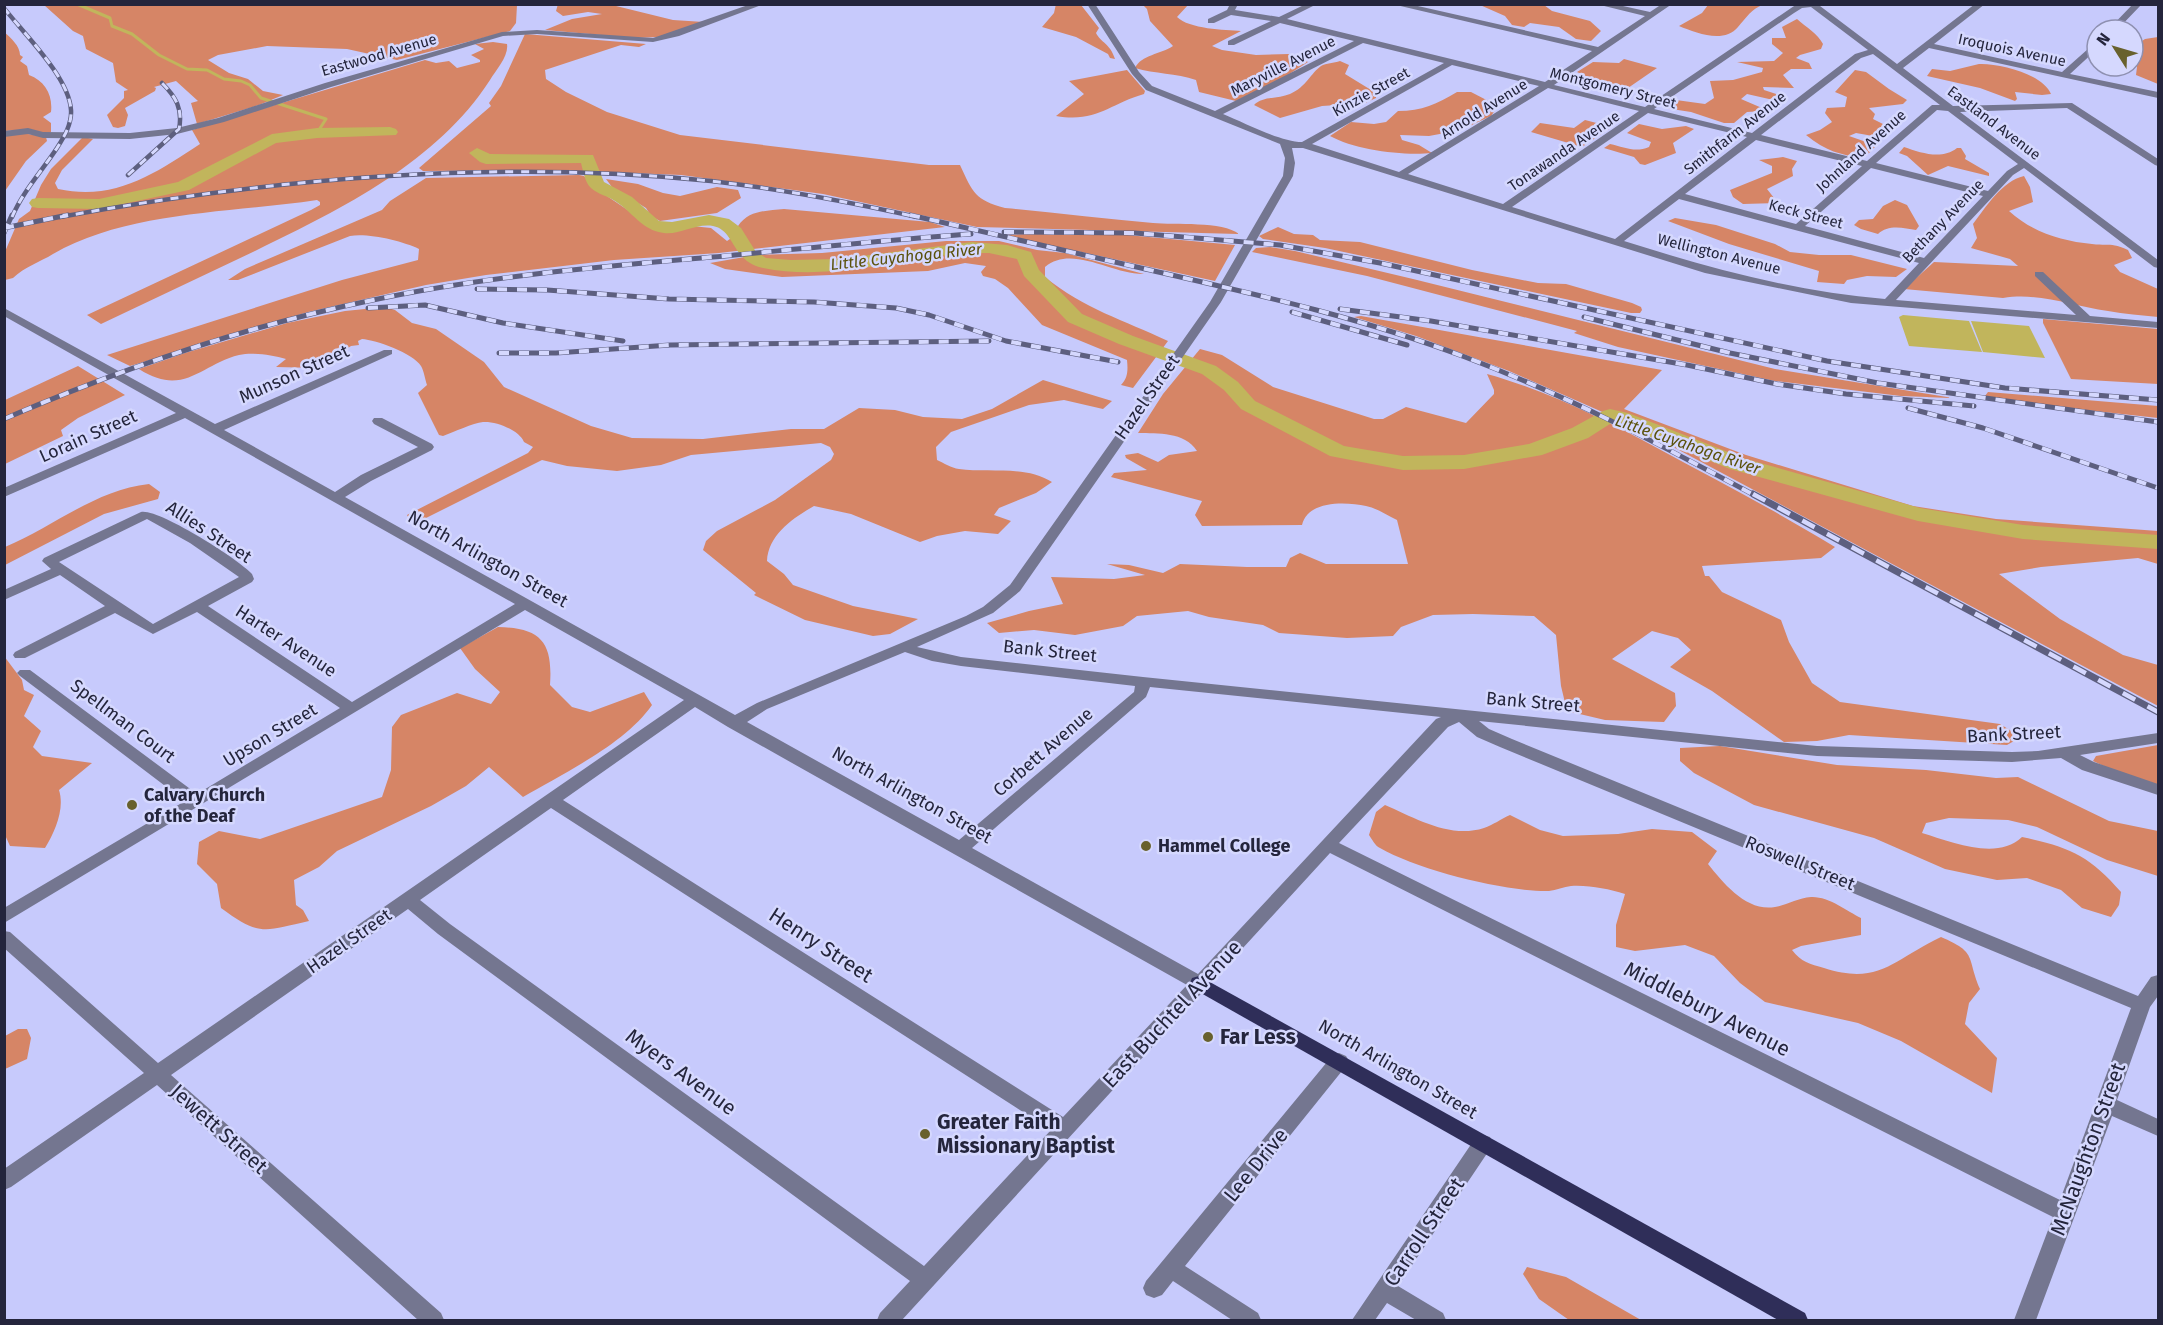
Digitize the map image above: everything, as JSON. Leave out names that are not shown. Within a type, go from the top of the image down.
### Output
[{"type":"main road","name":"North Arlington Street","points":[[1199,983],[1797,1320]]},
{"type":"street","name":"Eastwood Avenue","points":[[4,134],[28,131],[43,135],[84,136],[153,134],[192,128],[509,33],[537,32],[653,40],[760,4]]},
{"type":"street","points":[[1091,4],[1146,85],[1160,94],[1275,137],[1287,145]]},
{"type":"street","points":[[1231,43],[1313,4]]},
{"type":"street","points":[[1396,4],[1599,50]]},
{"type":"street","points":[[1600,4],[1652,15]]},
{"type":"street","name":"Arnold Avenue","points":[[1402,174],[1547,86],[1668,4]]},
{"type":"street","name":"Tonawanda Avenue","points":[[1505,207],[1795,9],[1800,6],[1818,4]]},
{"type":"street","points":[[1898,68],[1981,4]]},
{"type":"street","points":[[2124,18],[2138,4]]},
{"type":"street","name":"Eastland Avenue","points":[[1812,5],[2158,265]]},
{"type":"street","points":[[1211,21],[1232,8]]},
{"type":"street","name":"Montgomery Street","points":[[1232,8],[1989,194]]},
{"type":"street","name":"Maryville Avenue","points":[[1215,115],[1362,40]]},
{"type":"street","name":"Iroquois Avenue","points":[[1929,46],[2158,95]]},
{"type":"street","name":"Smithfarm Avenue","points":[[1617,242],[1858,56],[1873,51]]},
{"type":"street","points":[[2064,75],[2085,55]]},
{"type":"street","name":"Kinzie Street","points":[[1304,144],[1451,62]]},
{"type":"street","points":[[1948,107],[1959,109],[2069,105],[2158,163]]},
{"type":"street","name":"Johnland Avenue","points":[[1798,227],[1933,108],[1948,107]]},
{"type":"street","name":"Wellington Avenue","points":[[1287,145],[1304,144],[1705,270],[1842,298],[2158,326]]},
{"type":"street","name":"Hazel Street","points":[[734,723],[762,706],[971,620],[988,610],[1017,586],[1224,287],[1288,176],[1291,162],[1287,145]]},
{"type":"street","name":"Bethany Avenue","points":[[1890,303],[1925,261],[1989,194],[2010,173],[2024,164]]},
{"type":"street","name":"Keck Street","points":[[1679,196],[1925,261]]},
{"type":"street","points":[[2039,274],[2087,319]]},
{"type":"street","name":"North Arlington Street","points":[[4,311],[1199,983]]},
{"type":"street","name":"Munson Street","points":[[215,429],[388,352]]},
{"type":"street","name":"Lorain Street","points":[[4,493],[186,413]]},
{"type":"street","points":[[334,498],[358,482],[428,447],[378,421]]},
{"type":"street","name":"Allies Street","points":[[54,566],[150,515],[245,574],[247,579],[199,607]]},
{"type":"street","points":[[4,596],[54,566],[149,630],[159,628],[199,607]]},
{"type":"street","name":"Upson Street","points":[[4,917],[524,604]]},
{"type":"street","points":[[20,655],[115,607]]},
{"type":"street","name":"Harter Avenue","points":[[199,607],[352,709]]},
{"type":"street","name":"Bank Street","points":[[905,647],[923,655],[953,660],[1143,682],[1847,753],[2012,757],[2158,738]]},
{"type":"street","name":"Spellman Court","points":[[25,673],[197,802]]},
{"type":"street","name":"Corbett Avenue","points":[[961,848],[1141,694],[1143,682]]},
{"type":"street","name":"Hazel Street","points":[[4,1181],[694,700]]},
{"type":"street","name":"East Buchtel Avenue","points":[[888,1320],[1443,723],[1461,715]]},
{"type":"street","name":"Roswell Street","points":[[1461,715],[1475,728],[1506,743],[2142,1005]]},
{"type":"street","points":[[2063,752],[2088,766],[2158,790]]},
{"type":"street","name":"Henry Street","points":[[551,800],[1066,1129]]},
{"type":"street","name":"Middlebury Avenue","points":[[1329,845],[2065,1213]]},
{"type":"street","name":"Myers Avenue","points":[[409,900],[444,929],[926,1280]]},
{"type":"street","name":"Jewett Street","points":[[4,937],[433,1320]]},
{"type":"street","name":"McNaughton Street","points":[[2025,1320],[2124,1050],[2142,1005],[2158,982]]},
{"type":"street","name":"Lee Drive","points":[[1154,1288],[1339,1061]]},
{"type":"street","points":[[2106,1104],[2158,1128]]},
{"type":"street","name":"Carroll Street","points":[[1363,1320],[1483,1143]]},
{"type":"street","points":[[1171,1268],[1250,1320]]},
{"type":"street","points":[[1385,1290],[1435,1320]]},
{"type":"shaded area","points":[[558,4],[612,5],[673,20],[704,22],[659,37],[635,38],[545,30],[572,19],[602,14],[588,12],[563,16],[556,11]]},
{"type":"shaded area","points":[[1056,4],[1081,5],[1099,28],[1096,33],[1111,50],[1115,59],[1076,37],[1042,27],[1054,13]]},
{"type":"shaded area","points":[[1142,4],[1188,5],[1177,17],[1183,21],[1207,28],[1241,31],[1212,46],[1222,50],[1256,55],[1289,54],[1308,62],[1283,78],[1236,101],[1199,92],[1196,80],[1135,68],[1146,57],[1173,46],[1150,21],[1147,9]]},
{"type":"shaded area","points":[[44,5],[517,5],[516,23],[510,31],[397,60],[347,49],[267,46],[218,55],[208,60],[229,73],[248,79],[263,91],[283,95],[259,105],[197,124],[191,103],[198,101],[176,81],[154,87],[155,91],[125,108],[128,115],[125,126],[118,128],[113,127],[107,115],[124,98],[124,91],[128,90],[116,82],[113,63],[86,49],[83,36],[73,31]]},
{"type":"shaded area","points":[[1480,5],[1544,5],[1552,11],[1590,21],[1601,31],[1591,41],[1576,39],[1559,27],[1530,23],[1524,27],[1512,25],[1505,16]]},
{"type":"shaded area","points":[[1708,5],[1763,5],[1752,11],[1738,27],[1725,35],[1710,36],[1679,26],[1702,13]]},
{"type":"shaded area","points":[[1797,19],[1823,44],[1821,49],[1796,58],[1809,63],[1812,69],[1791,69],[1783,75],[1794,88],[1763,87],[1764,90],[1785,97],[1787,101],[1782,102],[1747,94],[1741,99],[1762,108],[1763,111],[1747,112],[1734,123],[1724,123],[1691,112],[1665,108],[1676,100],[1705,104],[1714,98],[1710,81],[1733,80],[1762,72],[1763,68],[1737,62],[1774,61],[1783,53],[1772,44],[1772,38],[1786,38],[1782,27]]},
{"type":"shaded area","points":[[4,32],[17,45],[23,57],[20,61],[27,66],[29,75],[47,89],[51,100],[51,112],[43,117],[51,123],[51,132],[48,134],[29,129],[5,131]]},
{"type":"shaded area","points":[[525,34],[646,44],[639,47],[621,45],[545,70],[546,79],[566,92],[607,112],[680,135],[929,165],[960,165],[976,194],[987,202],[1005,208],[1153,223],[1210,225],[1239,234],[977,227],[823,194],[681,175],[555,170],[423,171],[419,168],[491,106],[489,103],[501,86]]},
{"type":"shaded area","points":[[2158,37],[2158,84],[2143,78],[2145,39]]},
{"type":"shaded area","points":[[493,42],[507,44],[507,49],[490,80],[468,109],[416,159],[355,199],[257,250],[101,324],[87,315],[311,210],[320,205],[320,202],[317,200],[181,216],[114,229],[82,240],[27,268],[13,278],[5,280],[4,254],[19,219],[30,211],[51,169],[83,137],[93,139],[62,170],[55,183],[58,189],[79,192],[98,191],[134,182],[150,175],[200,144],[192,130],[425,60],[436,63],[449,61],[457,68],[480,62],[471,55],[484,49],[475,44]]},
{"type":"shaded area","points":[[1624,59],[1657,68],[1628,88],[1600,83],[1577,72],[1593,62],[1619,63]]},
{"type":"shaded area","points":[[1340,61],[1349,65],[1345,74],[1376,93],[1376,98],[1352,109],[1337,105],[1322,106],[1280,118],[1254,105],[1262,100],[1290,94],[1300,88],[1321,66]]},
{"type":"shaded area","points":[[1979,64],[1998,65],[2030,75],[2046,87],[2051,94],[2015,92],[2017,99],[2015,101],[1980,88],[1927,76],[1932,69],[1950,71]]},
{"type":"shaded area","points":[[1127,70],[1145,91],[1144,94],[1093,115],[1056,116],[1084,94],[1069,81]]},
{"type":"shaded area","points":[[1855,70],[1866,72],[1907,100],[1903,104],[1869,108],[1875,114],[1873,119],[1887,126],[1888,130],[1873,136],[1856,133],[1849,136],[1872,144],[1880,142],[1864,158],[1834,151],[1806,135],[1832,122],[1825,113],[1827,108],[1845,107],[1847,97],[1835,92]]},
{"type":"shaded area","points":[[1457,92],[1471,92],[1498,106],[1491,116],[1461,130],[1429,136],[1400,135],[1402,140],[1419,145],[1432,153],[1407,154],[1380,151],[1352,145],[1330,136],[1351,122],[1374,124],[1386,122],[1398,111],[1429,106]]},
{"type":"shaded area","points":[[1585,120],[1612,127],[1582,147],[1531,132],[1540,123],[1574,128]]},
{"type":"shaded area","points":[[1639,124],[1662,129],[1686,126],[1694,129],[1673,143],[1676,153],[1645,165],[1640,164],[1634,157],[1604,148],[1610,144],[1634,149],[1649,147],[1651,142],[1627,133]]},
{"type":"shaded area","points":[[22,133],[46,137],[47,141],[26,161],[5,191],[5,135]]},
{"type":"shaded area","points":[[1904,147],[1938,155],[1961,148],[1966,156],[1965,159],[1989,173],[1989,176],[1948,166],[1928,175],[1907,156],[1899,153]]},
{"type":"shaded area","points":[[1783,157],[1797,161],[1792,169],[1793,176],[1767,189],[1778,203],[1743,204],[1733,197],[1730,190],[1772,173],[1772,166],[1759,160]]},
{"type":"shaded area","points":[[584,176],[592,186],[644,221],[711,228],[727,241],[740,232],[738,226],[747,217],[758,212],[784,209],[930,222],[945,227],[719,253],[614,260],[486,275],[426,285],[308,312],[130,366],[107,355],[342,280],[418,260],[419,249],[412,246],[358,235],[350,236],[238,280],[228,280],[245,269],[382,210],[390,201],[426,178]]},
{"type":"shaded area","points":[[2024,176],[2030,187],[2033,202],[2009,211],[2027,225],[2058,238],[2080,243],[2114,245],[2128,250],[2132,258],[2114,265],[2120,272],[2158,289],[2158,317],[2095,309],[2043,298],[2003,298],[1904,289],[1934,262],[2018,266],[2010,259],[1971,248],[1977,238],[1973,224],[2002,189]]},
{"type":"shaded area","points":[[606,179],[638,184],[680,196],[717,187],[738,190],[741,198],[717,213],[660,221],[651,216],[646,208],[612,187]]},
{"type":"shaded area","points":[[1895,200],[1907,205],[1919,226],[1916,230],[1891,228],[1878,234],[1854,225],[1859,220],[1873,219],[1883,206]]},
{"type":"shaded area","points":[[1675,218],[1716,225],[1775,244],[1790,252],[1851,255],[1907,269],[1896,277],[1867,276],[1847,280],[1844,284],[1817,282],[1819,271],[1729,244],[1668,221]]},
{"type":"shaded area","points":[[1278,227],[1294,234],[1313,235],[1320,240],[1360,242],[1472,270],[1538,283],[1566,284],[1632,303],[1641,307],[1642,310],[1640,313],[1631,313],[1325,248],[1263,239],[1259,236]]},
{"type":"shaded area","points":[[1003,235],[1127,235],[1235,245],[1215,281]]},
{"type":"shaded area","points":[[946,241],[999,241],[1037,250],[1065,253],[1144,274],[1119,270],[1080,259],[1056,261],[1045,267],[1045,277],[1074,298],[1168,341],[1133,388],[1121,385],[1127,374],[1127,360],[1042,325],[1008,288],[995,279],[983,276],[981,272],[986,266],[965,263],[928,271],[782,277],[725,269],[710,263],[756,255],[822,253]]},
{"type":"shaded area","points":[[1270,247],[1413,279],[1775,369],[1953,398],[1901,396],[1775,381],[1618,347],[1574,333],[1577,331],[1367,276],[1252,252],[1256,248]]},
{"type":"shaded area","points":[[385,307],[395,310],[412,323],[436,329],[484,362],[504,387],[591,426],[632,438],[703,439],[791,429],[824,429],[859,408],[895,410],[923,417],[962,419],[992,409],[1043,380],[1112,401],[1103,409],[1064,400],[1029,405],[951,432],[936,447],[937,460],[953,468],[1019,471],[1031,473],[1052,482],[1036,493],[999,508],[994,515],[1011,521],[998,534],[965,531],[920,542],[851,514],[814,506],[783,528],[772,543],[767,561],[784,574],[793,585],[853,606],[918,619],[890,634],[873,636],[805,620],[754,595],[756,593],[703,550],[706,541],[717,531],[775,500],[831,460],[834,454],[830,447],[821,443],[691,455],[661,465],[617,471],[567,466],[542,460],[422,520],[423,522],[412,524],[407,515],[528,453],[533,447],[512,430],[488,422],[474,424],[443,436],[439,435],[418,393],[427,385],[423,370],[417,361],[403,352],[362,339],[358,341],[359,345],[351,346],[318,368],[276,367],[286,359],[250,354],[226,359],[180,380],[155,377],[139,369],[287,323],[345,311]]},
{"type":"shaded area","points":[[1903,315],[1969,321],[1982,352],[1909,346],[1899,317]]},
{"type":"shaded area","points":[[1361,316],[1662,370],[1624,409],[1746,455],[1913,506],[1996,519],[2158,531],[2158,564],[2138,558],[2041,567],[1999,574],[2060,619],[2123,655],[2158,665],[2158,706],[1632,425],[1509,371],[1416,336],[1354,317]]},
{"type":"shaded area","points":[[2043,319],[2158,329],[2158,384],[2071,379]]},
{"type":"shaded area","points":[[1971,321],[2029,326],[2045,358],[1983,352]]},
{"type":"shaded area","points":[[1200,349],[1222,355],[1273,387],[1374,419],[1383,419],[1406,407],[1466,423],[1494,394],[1487,374],[1553,397],[1596,417],[1748,497],[1835,547],[1821,558],[1702,566],[1705,576],[1709,576],[1722,592],[1781,620],[1789,642],[1812,683],[1840,702],[2000,724],[2021,737],[2007,745],[1849,735],[1817,741],[1784,742],[1712,691],[1670,667],[1691,650],[1678,638],[1652,631],[1612,659],[1675,693],[1676,706],[1664,722],[1605,720],[1567,711],[1561,686],[1556,635],[1534,616],[1433,615],[1401,627],[1393,636],[1347,638],[1279,633],[1263,625],[1209,617],[1188,611],[1137,616],[1123,626],[1075,635],[1034,630],[999,633],[987,623],[1063,604],[1051,577],[1114,579],[1145,575],[1107,564],[1129,565],[1163,573],[1180,564],[1286,567],[1290,558],[1300,553],[1326,564],[1408,564],[1397,520],[1370,507],[1339,504],[1320,507],[1306,517],[1302,525],[1202,526],[1195,515],[1202,501],[1111,477],[1114,473],[1147,470],[1126,458],[1125,455],[1138,453],[1158,462],[1169,455],[1197,451],[1192,445],[1178,437],[1138,433],[1163,394]]},
{"type":"shaded area","points":[[78,366],[125,395],[78,418],[61,430],[63,436],[5,464],[5,400]]},
{"type":"shaded area","points":[[1988,392],[2158,406],[2158,418],[2031,404],[1985,396]]},
{"type":"shaded area","points":[[149,484],[160,492],[158,499],[104,514],[5,565],[5,547],[92,501],[129,488]]},
{"type":"shaded area","points":[[498,627],[525,630],[541,640],[549,658],[550,685],[572,707],[590,712],[644,692],[652,705],[640,719],[610,745],[523,797],[489,767],[466,786],[431,806],[337,851],[319,867],[294,880],[296,905],[303,910],[309,921],[263,929],[245,924],[221,908],[217,884],[197,864],[199,842],[219,831],[260,839],[382,797],[391,770],[392,727],[401,715],[457,693],[491,704],[500,692],[475,669],[460,648]]},
{"type":"shaded area","points":[[4,656],[22,680],[24,690],[34,695],[24,716],[41,731],[33,747],[42,756],[92,763],[59,790],[60,812],[45,848],[10,846],[5,835]]},
{"type":"shaded area","points":[[2158,745],[2158,787],[2123,775],[2093,761],[2096,756]]},
{"type":"shaded area","points":[[1720,746],[1837,765],[1926,770],[1996,778],[2018,777],[2109,821],[2158,831],[2158,876],[2107,860],[2037,827],[2008,820],[1949,818],[1926,823],[1922,833],[1960,845],[1987,849],[2012,844],[2022,837],[2066,849],[2088,861],[2109,879],[2121,892],[2119,905],[2111,917],[2082,908],[2061,890],[2027,878],[1997,880],[1945,869],[1874,838],[1754,805],[1694,773],[1680,761],[1680,748]]},
{"type":"shaded area","points":[[1385,805],[1421,821],[1458,831],[1484,828],[1510,815],[1540,830],[1563,836],[1618,834],[1652,829],[1692,832],[1717,851],[1708,864],[1729,888],[1746,901],[1755,905],[1775,907],[1817,897],[1831,901],[1861,918],[1861,935],[1801,946],[1792,950],[1806,962],[1843,973],[1859,974],[1886,968],[1941,937],[1953,942],[1961,947],[1969,957],[1980,989],[1969,1003],[1965,1024],[1997,1058],[1992,1093],[1901,1041],[1858,1023],[1765,1002],[1740,983],[1714,956],[1685,945],[1635,951],[1616,947],[1616,925],[1625,894],[1585,886],[1571,886],[1549,891],[1510,888],[1439,872],[1396,856],[1378,847],[1369,835],[1376,812]]},
{"type":"shaded area","points":[[18,1029],[27,1029],[31,1038],[27,1059],[5,1069],[5,1036]]},
{"type":"shaded area","points":[[1527,1267],[1566,1277],[1641,1320],[1569,1320],[1539,1299],[1523,1274]]},
{"type":"waterway","points":[[77,4],[110,18],[112,26],[132,34],[159,55],[187,69],[207,70],[224,79],[241,81],[250,85],[261,98],[326,119],[317,133]]},
{"type":"waterway","name":"Little Cuyahoga River","points":[[38,203],[99,204],[183,186],[272,139],[317,133],[390,132]]},
{"type":"waterway","name":"Little Cuyahoga River","points":[[477,153],[486,159],[587,158],[597,185],[618,195],[653,225],[672,228],[709,220],[723,223],[730,227],[750,256],[763,263],[791,266],[838,265],[972,248],[989,248],[1025,256],[1030,272],[1075,318],[1126,340],[1209,370],[1231,386],[1248,405],[1338,451],[1403,463],[1464,462],[1534,450],[1580,433],[1610,415],[1621,417],[1738,464],[1918,514],[2023,532],[2158,542]]},
{"type":"railway","points":[[4,8],[54,70],[63,84],[71,110],[69,125],[62,139],[27,190],[12,217]]},
{"type":"railway","points":[[128,175],[179,129],[179,109],[171,93],[162,83]]},
{"type":"railway","points":[[60,217],[141,203],[303,183],[467,172],[630,175],[711,181],[815,196],[917,217]]},
{"type":"railway","points":[[6,228],[12,215]]},
{"type":"railway","points":[[6,228],[68,215]]},
{"type":"railway","points":[[910,215],[1264,297],[1345,318],[1425,343],[1503,372],[1576,404],[1756,496]]},
{"type":"railway","points":[[4,233],[6,228]]},
{"type":"railway","points":[[1004,232],[1135,233],[1280,245],[1380,263],[1827,361],[2005,388],[2158,400]]},
{"type":"railway","points":[[4,419],[49,400],[186,350],[278,322],[373,300],[500,278],[971,234]]},
{"type":"railway","points":[[477,289],[547,290],[669,299],[814,302],[896,308],[929,315],[1006,341],[1118,362]]},
{"type":"railway","points":[[368,308],[425,305],[503,323],[623,341]]},
{"type":"railway","points":[[1340,309],[1431,321],[1687,365],[1777,384],[1846,394],[1974,406]]},
{"type":"railway","points":[[1292,312],[1407,345]]},
{"type":"railway","points":[[1584,317],[1730,353],[1878,383],[2158,422]]},
{"type":"railway","points":[[499,353],[556,353],[670,345],[989,341]]},
{"type":"railway","points":[[1908,408],[1983,428],[2158,488]]},
{"type":"railway","points":[[1753,494],[2158,712]]},
{"type":"place","name":"Calvary Church of the Deaf","points":[[132,805]]},
{"type":"place","name":"Hammel College","points":[[1146,846]]},
{"type":"place","name":"Far Less","points":[[1208,1037]]},
{"type":"place","name":"Greater Faith Missionary Baptist","points":[[925,1134]]}]
